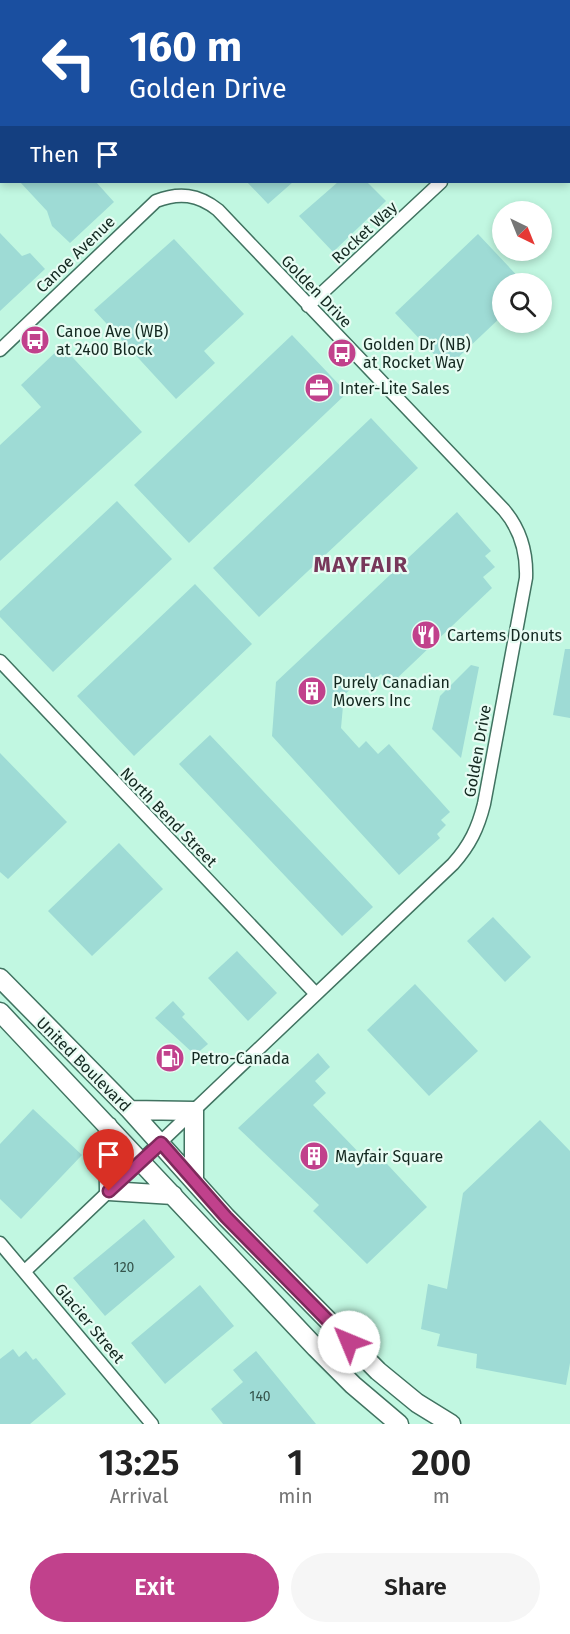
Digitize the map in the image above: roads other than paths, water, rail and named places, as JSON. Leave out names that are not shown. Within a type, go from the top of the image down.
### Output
[{"type":"main road","name":"United Boulevard","points":[[0,978],[130,1110],[226,1217],[378,1371],[417,1403],[452,1424]]},
{"type":"main road","name":"United Boulevard","points":[[0,1012],[316,1348],[352,1385],[399,1424]]},
{"type":"main road","points":[[130,1110],[194,1112],[194,1180]]},
{"type":"main road","points":[[108,1126],[109,1191],[173,1195]]},
{"type":"street","name":"Rocket Way","points":[[308,306],[440,183]]},
{"type":"street","name":"Golden Drive","points":[[25,1271],[453,864],[468,846],[477,830],[486,793],[526,578],[526,560],[518,529],[504,510],[218,210],[202,199],[179,195]]},
{"type":"street","name":"Canoe Avenue","points":[[0,350],[148,207],[164,198],[179,195]]},
{"type":"street","name":"North Bend Street","points":[[0,661],[316,994]]},
{"type":"street","name":"Glacier Street","points":[[0,1243],[153,1424]]},
{"type":"place","name":"Canoe Ave (WB) at 2400 Block","points":[[35,340]]},
{"type":"place","name":"Golden Dr (NB) at Rocket Way","points":[[342,353]]},
{"type":"place","name":"Inter-Lite Sales","points":[[319,388]]},
{"type":"place","name":"Cartems Donuts","points":[[426,635]]},
{"type":"place","name":"Purely Canadian Movers Inc","points":[[312,691]]},
{"type":"place","name":"Petro-Canada","points":[[170,1058]]},
{"type":"place","name":"Mayfair Square","points":[[314,1156]]},
{"type":"district","name":"MAYFAIR","points":[[361,564]]}]
